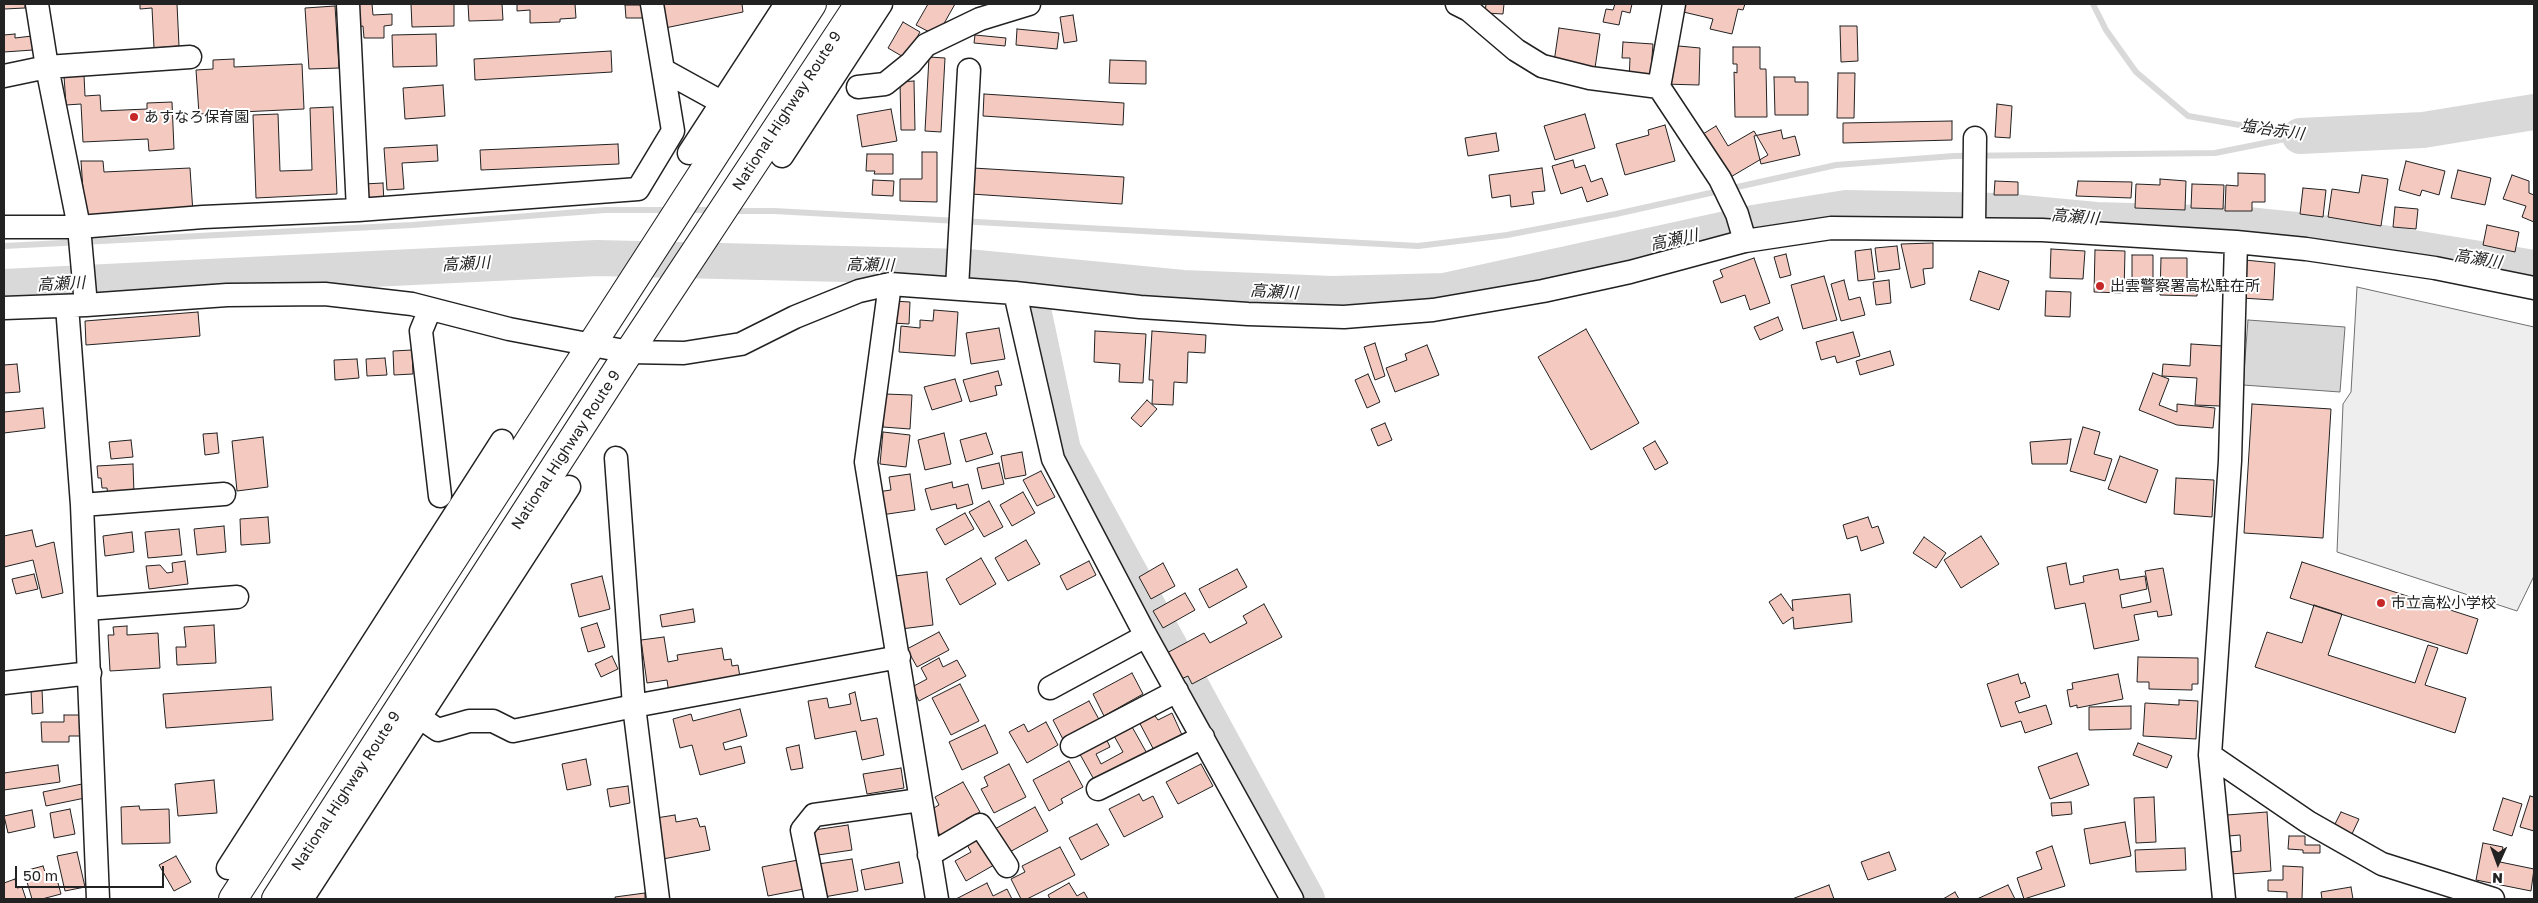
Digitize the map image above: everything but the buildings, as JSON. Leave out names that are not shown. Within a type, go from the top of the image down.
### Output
[{"type":"highway","points":[[236,882],[457,555],[812,4]]},
{"type":"highway","name":"National Highway Route 9","points":[[276,899],[734,192],[776,146],[859,4]]},
{"type":"street","points":[[38,4],[47,67],[80,227],[77,306],[82,505],[98,899]]},
{"type":"street","points":[[348,4],[358,210]]},
{"type":"street","points":[[4,227],[80,227],[358,210],[638,189],[673,131],[652,4]]},
{"type":"street","points":[[688,153],[786,4]]},
{"type":"street","points":[[776,146],[804,121],[881,4]]},
{"type":"street","points":[[858,87],[885,84],[911,63],[926,45],[977,11],[1030,4]]},
{"type":"street","points":[[1456,4],[1468,10],[1516,50],[1542,66],[1590,78],[1659,87]]},
{"type":"street","points":[[1674,4],[1659,87],[1720,179],[1737,214],[1744,241]]},
{"type":"street","points":[[4,76],[47,67],[190,57]]},
{"type":"street","points":[[663,70],[718,108]]},
{"type":"street","points":[[957,288],[969,70]]},
{"type":"street","points":[[718,108],[720,149]]},
{"type":"street","points":[[1974,229],[1975,138]]},
{"type":"street","points":[[4,308],[77,306],[228,295],[325,294],[412,304],[509,329],[630,352],[684,353],[741,344],[795,317],[859,291],[890,284],[1015,293],[1150,307],[1248,314],[1344,317],[1433,310],[1543,291],[1630,272],[1744,241],[1831,228],[2042,230],[2236,242],[2306,249],[2435,268],[2534,288]]},
{"type":"street","points":[[2224,899],[2210,755],[2230,461],[2236,242]]},
{"type":"street","points":[[890,284],[866,462],[937,899]]},
{"type":"street","points":[[1015,293],[1053,459],[1146,636],[1292,899]]},
{"type":"street","points":[[430,309],[421,330],[440,496]]},
{"type":"street","points":[[236,882],[248,837],[502,442]]},
{"type":"street","points":[[616,458],[634,706],[658,899]]},
{"type":"street","points":[[302,899],[569,487]]},
{"type":"street","points":[[82,505],[224,494]]},
{"type":"street","points":[[417,575],[457,555]]},
{"type":"street","points":[[489,610],[492,564]]},
{"type":"street","points":[[87,609],[238,597]]},
{"type":"street","points":[[1050,688],[1146,636]]},
{"type":"street","points":[[419,717],[438,730],[469,721],[493,721],[513,731],[634,706],[899,657]]},
{"type":"street","points":[[4,683],[90,673]]},
{"type":"street","points":[[1072,746],[1177,691]]},
{"type":"street","points":[[1098,789],[1202,737]]},
{"type":"street","points":[[2210,755],[2308,822],[2382,864],[2493,899]]},
{"type":"street","points":[[816,899],[802,830],[814,815],[920,800]]},
{"type":"street","points":[[929,855],[980,825],[1007,866]]},
{"type":"street","points":[[305,855],[340,840]]},
{"type":"shaded area","points":[[2357,287],[2534,327],[2534,576],[2517,611],[2337,552],[2343,404],[2351,392]]},
{"type":"shaded area","points":[[2248,320],[2345,327],[2340,392],[2243,385]]},
{"type":"waterway","name":"塩冶赤川","points":[[2093,4],[2106,30],[2136,72],[2188,116],[2297,135]]},
{"type":"waterway","name":"塩冶赤川","points":[[2300,136],[2423,130],[2534,112]]},
{"type":"waterway","points":[[731,211],[774,211],[1418,246],[1507,235],[1616,214],[1836,165],[1954,156],[2215,153],[2300,136]]},
{"type":"waterway","name":"高瀬川","points":[[4,287],[597,258],[967,267],[1183,288],[1332,294],[1444,291],[1753,223],[1846,208],[2001,211],[2096,220],[2237,224],[2316,232],[2534,268]]},
{"type":"waterway","points":[[4,246],[412,225],[605,210],[669,210]]},
{"type":"waterway","points":[[686,210],[714,210]]},
{"type":"waterway","points":[[1026,276],[1063,450],[1307,899]]},
{"type":"place","name":"あすなろ保育園","points":[[134,117]]},
{"type":"place","name":"出雲警察署高松駐在所","points":[[2100,286]]},
{"type":"place","name":"市立高松小学校","points":[[2381,603]]}]
